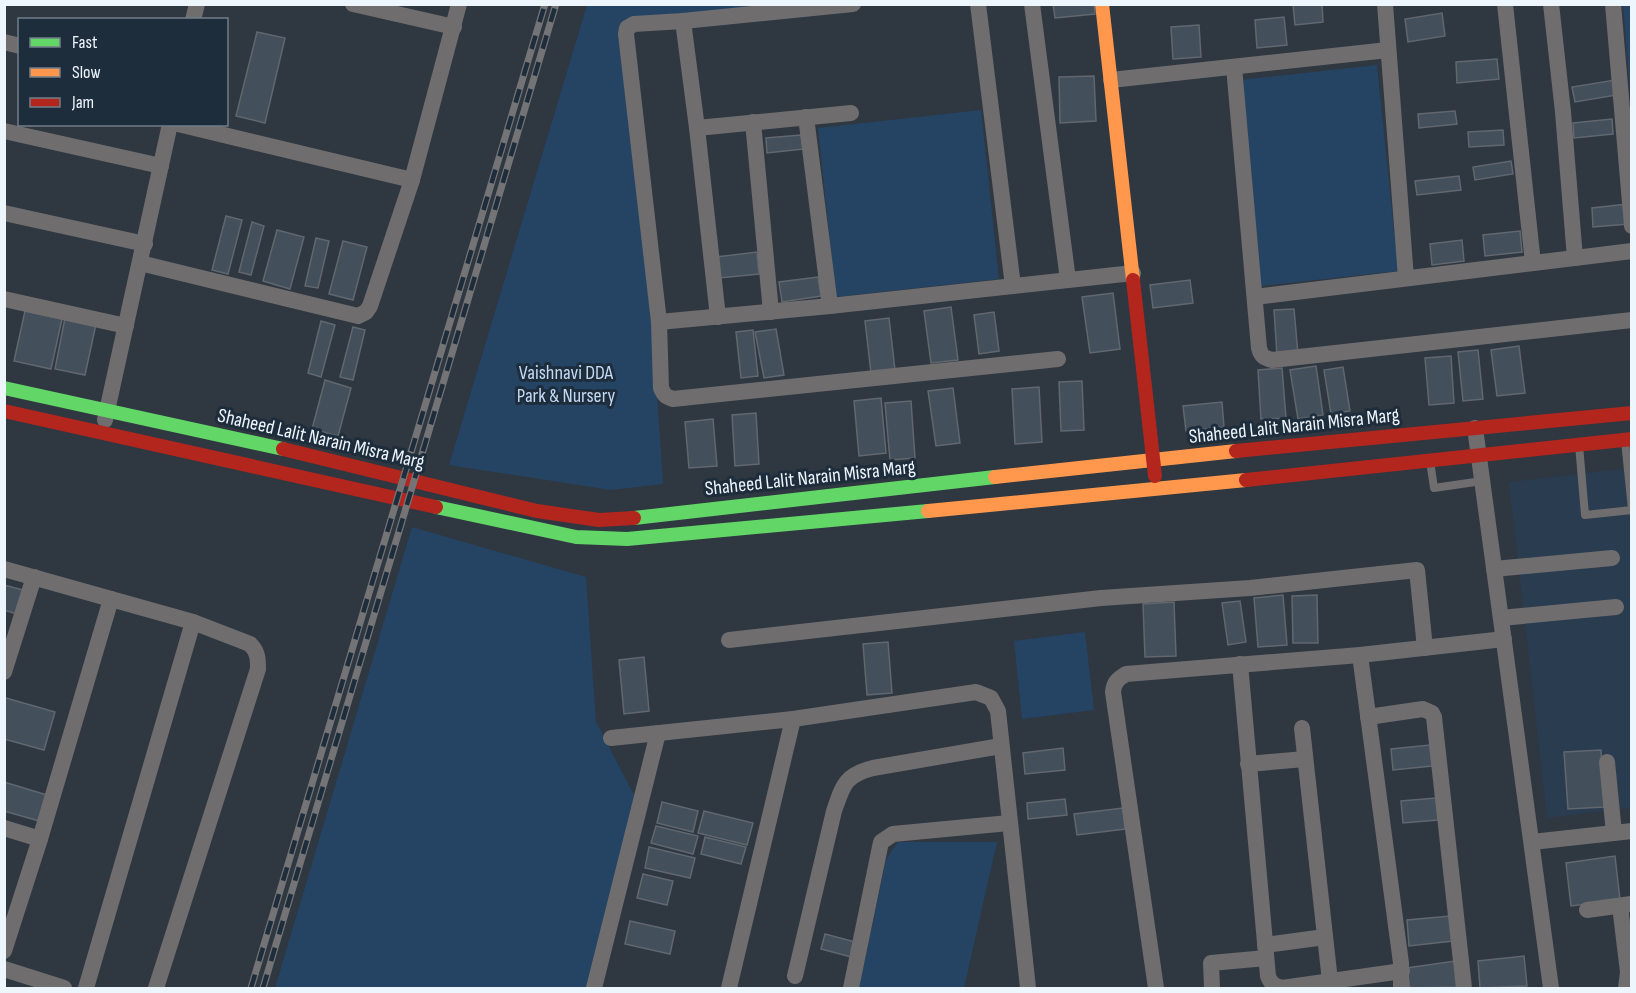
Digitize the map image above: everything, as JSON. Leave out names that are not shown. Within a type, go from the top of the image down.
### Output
[{"type":"street","points":[[353,4],[454,27]]},
{"type":"street","points":[[140,263],[358,316],[366,312],[370,306],[412,180],[459,4]]},
{"type":"street","points":[[853,4],[634,24],[627,28],[659,322],[662,388],[667,398],[1058,359]]},
{"type":"street","points":[[978,4],[1013,286]]},
{"type":"street","points":[[1032,4],[1068,280]]},
{"type":"street","points":[[1102,4],[1157,489]]},
{"type":"street","points":[[1385,4],[1406,278]]},
{"type":"street","points":[[1505,4],[1533,263]]},
{"type":"street","points":[[1551,4],[1575,258]]},
{"type":"street","points":[[1613,4],[1628,145],[1632,226]]},
{"type":"street","points":[[683,21],[718,317]]},
{"type":"street","points":[[1111,80],[1389,50]]},
{"type":"street","points":[[1234,67],[1260,354],[1265,358],[1272,360],[1632,321]]},
{"type":"street","points":[[697,128],[851,113]]},
{"type":"street","points":[[806,117],[830,306]]},
{"type":"street","points":[[753,122],[771,312]]},
{"type":"street","points":[[103,433],[170,126]]},
{"type":"street","points":[[186,126],[412,180]]},
{"type":"street","points":[[4,131],[161,166]]},
{"type":"street","points":[[4,213],[145,243]]},
{"type":"street","points":[[1255,297],[1632,251]]},
{"type":"street","points":[[659,322],[1133,273]]},
{"type":"street","points":[[4,299],[126,326]]},
{"type":"street","name":"Shaheed Lalit Narain Misra Marg","points":[[4,388],[300,453],[537,512],[599,520],[630,519],[708,508],[1154,460],[1632,413]]},
{"type":"street","name":"Shaheed Lalit Narain Misra Marg","points":[[4,411],[550,532],[627,539],[1157,489],[1628,440]]},
{"type":"street","points":[[1475,428],[1551,988]]},
{"type":"street","points":[[1494,569],[1612,558]]},
{"type":"street","points":[[4,569],[193,622],[250,644],[258,657],[258,669],[156,988]]},
{"type":"street","points":[[729,640],[1101,598],[1250,588],[1417,570],[1425,648]]},
{"type":"street","points":[[4,672],[34,577]]},
{"type":"street","points":[[4,951],[40,839],[111,599]]},
{"type":"street","points":[[1501,618],[1616,607]]},
{"type":"street","points":[[86,988],[193,622]]},
{"type":"street","points":[[1156,988],[1113,692],[1114,684],[1119,678],[1126,674],[1360,655],[1504,639]]},
{"type":"street","points":[[1360,655],[1402,971],[1401,988]]},
{"type":"street","points":[[1239,664],[1265,952],[1270,983],[1282,988],[1402,971]]},
{"type":"street","points":[[611,738],[793,719],[976,692],[991,698],[995,703],[1001,746],[1028,988]]},
{"type":"street","points":[[1368,717],[1424,709],[1432,713],[1434,717],[1464,988]]},
{"type":"street","points":[[729,988],[793,719]]},
{"type":"street","points":[[1302,728],[1330,981]]},
{"type":"street","points":[[594,988],[658,734]]},
{"type":"street","points":[[795,976],[834,811],[848,779],[858,772],[873,768],[1001,746]]},
{"type":"street","points":[[1248,764],[1305,759]]},
{"type":"street","points":[[1607,762],[1614,833]]},
{"type":"street","points":[[851,988],[878,847],[881,842],[893,834],[1009,823]]},
{"type":"street","points":[[4,828],[40,839]]},
{"type":"street","points":[[1532,842],[1632,831]]},
{"type":"street","points":[[1587,910],[1626,905],[1629,976]]},
{"type":"street","points":[[1212,988],[1211,963],[1325,938]]},
{"type":"street","points":[[4,969],[64,988]]},
{"type":"lane","points":[[1579,445],[1585,515],[1632,509],[1628,440]]},
{"type":"lane","points":[[1430,460],[1434,488],[1482,481]]},
{"type":"shaded area","points":[[1631,468],[1631,808],[1547,818],[1509,482]]},
{"type":"green space","name":"Vaishnavi DDA Park & Nursery","points":[[587,5],[762,5],[632,25],[663,484],[611,490],[449,465]]},
{"type":"green space","points":[[1623,5],[1631,5],[1631,99]]},
{"type":"green space","points":[[1377,65],[1398,271],[1261,286],[1239,80]]},
{"type":"green space","points":[[981,110],[999,279],[836,297],[818,128]]},
{"type":"green space","points":[[412,527],[586,577],[596,722],[635,797],[587,988],[275,988]]},
{"type":"green space","points":[[1085,632],[1094,710],[1022,719],[1014,641]]},
{"type":"green space","points":[[898,842],[997,842],[964,988],[859,988],[886,860]]},
{"type":"building","points":[[1053,4],[1094,4],[1095,14],[1055,18]]},
{"type":"building","points":[[1293,4],[1322,4],[1323,22],[1295,25]]},
{"type":"building","points":[[1442,13],[1445,36],[1408,42],[1405,19]]},
{"type":"building","points":[[1284,17],[1287,45],[1257,48],[1255,20]]},
{"type":"building","points":[[1199,25],[1201,57],[1173,59],[1171,27]]},
{"type":"building","points":[[257,32],[285,38],[265,123],[236,116]]},
{"type":"building","points":[[1497,59],[1499,79],[1457,83],[1456,62]]},
{"type":"building","points":[[1094,76],[1096,121],[1060,123],[1059,77]]},
{"type":"building","points":[[1615,80],[1617,95],[1575,102],[1572,87]]},
{"type":"building","points":[[1455,111],[1457,124],[1419,128],[1418,114]]},
{"type":"building","points":[[1612,119],[1613,134],[1574,138],[1573,123]]},
{"type":"building","points":[[1503,130],[1504,145],[1469,147],[1468,132]]},
{"type":"building","points":[[801,135],[803,149],[767,153],[766,138]]},
{"type":"building","points":[[1511,161],[1513,174],[1475,180],[1473,167]]},
{"type":"building","points":[[1459,176],[1461,190],[1417,195],[1415,181]]},
{"type":"building","points":[[1627,204],[1629,224],[1593,227],[1592,208]]},
{"type":"building","points":[[226,216],[242,220],[228,274],[212,270]]},
{"type":"building","points":[[252,222],[264,226],[251,275],[239,272]]},
{"type":"building","points":[[277,230],[304,237],[290,289],[263,281]]},
{"type":"building","points":[[1520,231],[1522,252],[1485,256],[1483,235]]},
{"type":"building","points":[[316,238],[329,241],[318,288],[305,286]]},
{"type":"building","points":[[1462,240],[1464,261],[1432,265],[1430,244]]},
{"type":"building","points":[[343,241],[367,247],[353,300],[329,294]]},
{"type":"building","points":[[757,252],[759,274],[719,278],[716,257]]},
{"type":"building","points":[[818,277],[821,296],[782,302],[779,282]]},
{"type":"building","points":[[1190,280],[1193,303],[1153,308],[1150,285]]},
{"type":"building","points":[[1113,293],[1120,349],[1090,353],[1082,297]]},
{"type":"building","points":[[951,307],[958,360],[931,363],[924,311]]},
{"type":"building","points":[[1294,309],[1298,354],[1277,355],[1274,310]]},
{"type":"building","points":[[25,311],[62,319],[51,369],[14,361]]},
{"type":"building","points":[[994,312],[999,351],[979,354],[974,315]]},
{"type":"building","points":[[65,318],[96,324],[85,375],[55,369]]},
{"type":"building","points":[[889,318],[895,370],[871,373],[865,321]]},
{"type":"building","points":[[321,321],[335,325],[321,377],[308,373]]},
{"type":"building","points":[[353,327],[365,330],[353,380],[340,377]]},
{"type":"building","points":[[776,329],[784,375],[764,378],[755,332]]},
{"type":"building","points":[[753,330],[758,376],[741,378],[736,332]]},
{"type":"building","points":[[1519,346],[1525,393],[1497,396],[1491,350]]},
{"type":"building","points":[[1478,350],[1483,399],[1463,401],[1458,352]]},
{"type":"building","points":[[1451,356],[1454,403],[1429,405],[1425,358]]},
{"type":"building","points":[[1316,366],[1323,415],[1298,419],[1290,370]]},
{"type":"building","points":[[1343,367],[1350,411],[1331,414],[1324,370]]},
{"type":"building","points":[[1282,368],[1286,418],[1261,419],[1258,370]]},
{"type":"building","points":[[325,380],[351,388],[338,436],[312,429]]},
{"type":"building","points":[[1082,381],[1084,430],[1061,431],[1059,382]]},
{"type":"building","points":[[1039,387],[1042,442],[1015,444],[1012,389]]},
{"type":"building","points":[[953,388],[960,443],[936,446],[928,391]]},
{"type":"building","points":[[881,398],[886,453],[859,456],[854,401]]},
{"type":"building","points":[[911,401],[915,458],[890,460],[885,403]]},
{"type":"building","points":[[1222,402],[1224,427],[1186,431],[1183,406]]},
{"type":"building","points":[[756,413],[759,464],[735,466],[732,415]]},
{"type":"building","points":[[713,419],[717,466],[689,468],[685,422]]},
{"type":"building","points":[[4,585],[27,591],[20,615],[4,610]]},
{"type":"building","points":[[1283,595],[1287,645],[1258,647],[1254,598]]},
{"type":"building","points":[[1317,595],[1318,643],[1293,643],[1292,596]]},
{"type":"building","points":[[1240,601],[1246,642],[1228,645],[1222,603]]},
{"type":"building","points":[[1174,602],[1176,656],[1145,657],[1143,604]]},
{"type":"building","points":[[888,642],[892,693],[867,695],[863,644]]},
{"type":"building","points":[[644,657],[649,711],[624,714],[619,660]]},
{"type":"building","points":[[6,698],[55,712],[44,750],[4,739]]},
{"type":"building","points":[[1430,745],[1432,766],[1393,770],[1391,749]]},
{"type":"building","points":[[1063,748],[1065,770],[1025,774],[1023,753]]},
{"type":"building","points":[[1601,750],[1604,807],[1568,809],[1564,752]]},
{"type":"building","points":[[4,782],[47,795],[39,821],[4,811]]},
{"type":"building","points":[[1436,798],[1438,820],[1403,823],[1401,801]]},
{"type":"building","points":[[1065,799],[1067,815],[1028,819],[1027,803]]},
{"type":"building","points":[[662,802],[698,811],[693,832],[657,823]]},
{"type":"building","points":[[1123,808],[1125,829],[1077,835],[1074,814]]},
{"type":"building","points":[[704,811],[753,823],[747,845],[698,833]]},
{"type":"building","points":[[656,826],[698,836],[693,854],[651,843]]},
{"type":"building","points":[[705,837],[746,847],[741,864],[701,854]]},
{"type":"building","points":[[649,847],[695,858],[690,878],[645,868]]},
{"type":"building","points":[[1615,856],[1620,900],[1571,906],[1566,863]]},
{"type":"building","points":[[643,874],[673,881],[667,905],[637,898]]},
{"type":"building","points":[[1450,916],[1453,941],[1409,946],[1407,920]]},
{"type":"building","points":[[630,921],[675,931],[670,954],[625,944]]},
{"type":"building","points":[[825,934],[859,943],[855,958],[821,949]]},
{"type":"building","points":[[1524,956],[1527,986],[1480,988],[1478,961]]},
{"type":"building","points":[[1455,961],[1458,987],[1410,988],[1407,968]]},
{"type":"railway","points":[[251,988],[545,4]]},
{"type":"railway","points":[[263,988],[556,4]]},
{"type":"traffic: fast","points":[[4,388],[283,449]]},
{"type":"traffic: fast","points":[[634,518],[995,477]]},
{"type":"traffic: fast","points":[[436,507],[576,537],[627,539],[928,511]]},
{"type":"traffic: slow","points":[[1102,4],[1133,280]]},
{"type":"traffic: slow","points":[[995,477],[1236,451]]},
{"type":"traffic: slow","points":[[928,511],[1246,480]]},
{"type":"traffic: jam","points":[[1133,280],[1155,476]]},
{"type":"traffic: jam","points":[[4,411],[436,507]]},
{"type":"traffic: jam","points":[[1236,451],[1632,413]]},
{"type":"traffic: jam","points":[[1246,480],[1632,439]]},
{"type":"traffic: jam","points":[[283,449],[537,511],[599,520],[634,518]]}]
